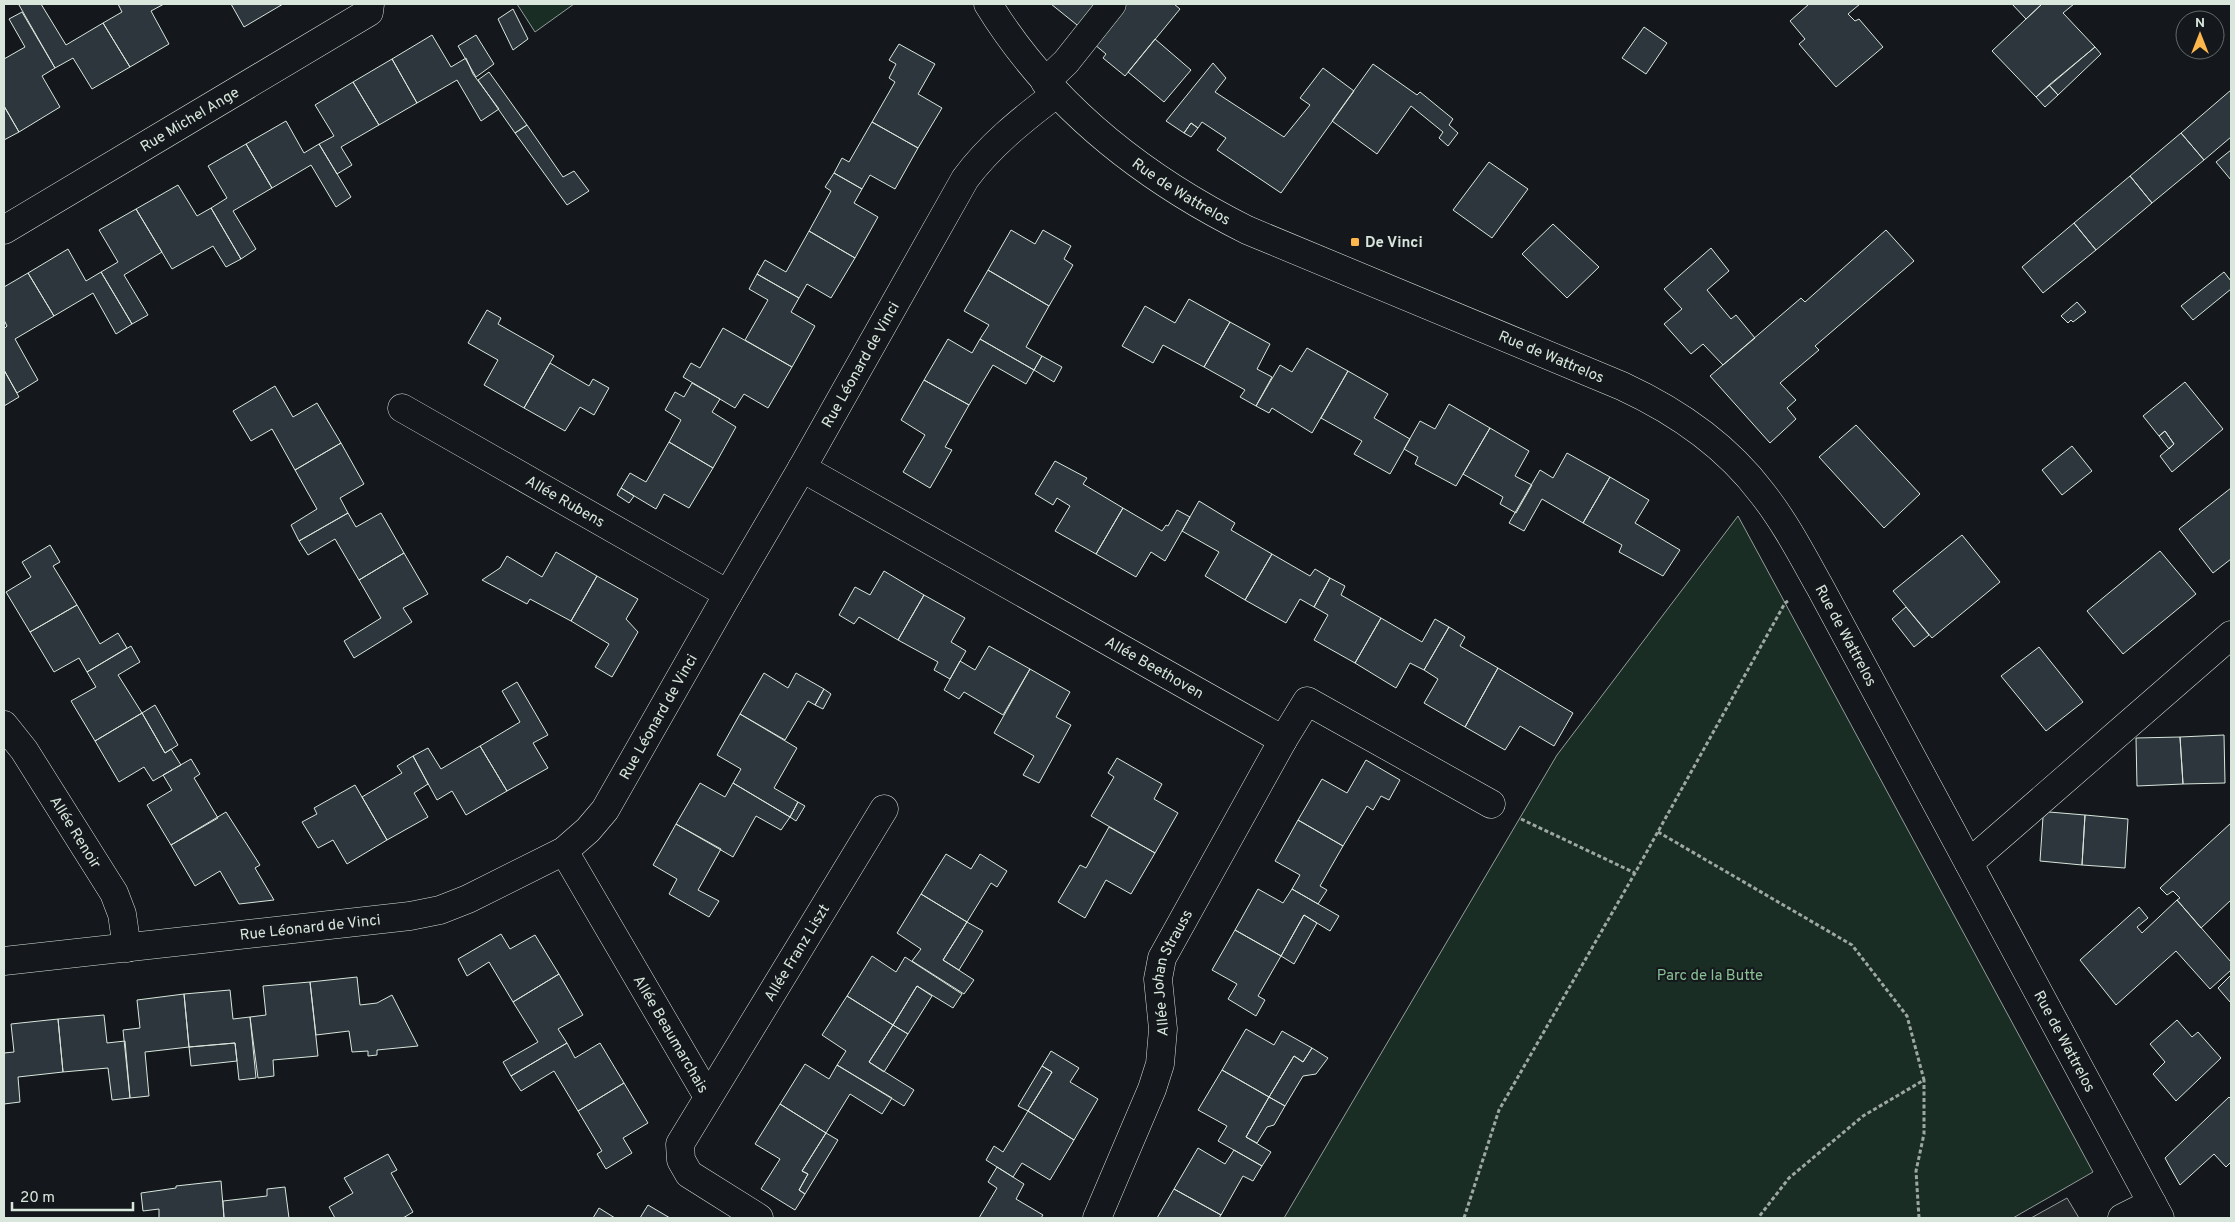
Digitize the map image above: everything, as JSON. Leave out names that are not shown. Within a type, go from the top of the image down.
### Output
[{"type":"street","name":"Rue Michel Ange","points":[[4,230],[369,12],[370,4]]},
{"type":"street","name":"Rue de Wattrelos","points":[[988,4],[1016,46],[1050,88],[1116,148],[1172,188],[1222,218],[1247,230],[1653,400],[1714,441],[1736,463],[1762,492],[1788,531],[1820,587],[2156,1211]]},
{"type":"street","name":"Rue Léonard de Vinci","points":[[4,961],[376,921],[425,913],[468,899],[564,851],[588,830],[605,810],[802,468],[965,179],[983,156],[1024,118],[1050,88],[1066,62],[1112,4]]},
{"type":"street","name":"Allée Rubens","points":[[402,408],[728,594]]},
{"type":"street","name":"Allée Beethoven","points":[[802,468],[1283,740]]},
{"type":"street","points":[[1969,863],[2231,635]]},
{"type":"street","points":[[1283,740],[1307,701],[1491,804]]},
{"type":"street","name":"Allée Renoir","points":[[4,725],[24,750],[114,893],[122,914],[127,948]]},
{"type":"street","name":"Allée Johan Strauss","points":[[1097,1218],[1152,1089],[1160,1064],[1163,1029],[1158,979],[1162,958],[1283,740]]},
{"type":"street","name":"Allée Franz Liszt","points":[[708,1096],[884,809]]},
{"type":"street","name":"Allée Beaumarchais","points":[[564,851],[708,1096],[680,1144],[681,1160],[689,1174],[759,1218]]},
{"type":"street","points":[[2122,1218],[2156,1211]]},
{"type":"path","points":[[1464,1218],[1499,1110],[1635,873],[1785,603],[1820,587]]},
{"type":"path","points":[[1491,804],[1635,873]]},
{"type":"path","points":[[1658,832],[1852,945],[1907,1016],[1924,1080],[1924,1134],[1916,1171],[1919,1218]]},
{"type":"path","points":[[1758,1218],[1789,1178],[1841,1134],[1863,1116],[1924,1080]]},
{"type":"green space","points":[[517,4],[574,4],[535,32]]},
{"type":"green space","name":"Parc de la Butte","points":[[1738,516],[2093,1172],[2013,1218],[1284,1218],[1557,755]]},
{"type":"shaded area","points":[[2067,1198],[2079,1218],[2031,1218]]},
{"type":"building","points":[[41,4],[66,45],[103,23],[130,67],[92,89],[73,58],[55,68],[19,5]]},
{"type":"building","points":[[118,4],[164,4],[151,11],[169,44],[130,67],[103,23],[122,12]]},
{"type":"building","points":[[231,4],[283,4],[244,27]]},
{"type":"building","points":[[1051,4],[1102,4],[1082,29]]},
{"type":"building","points":[[1118,4],[1174,4],[1180,9],[1125,76],[1103,58],[1106,54],[1089,40]]},
{"type":"building","points":[[1809,4],[1860,4],[1848,14],[1855,21],[1859,19],[1883,47],[1836,87],[1799,44],[1805,39],[1790,21]]},
{"type":"building","points":[[2012,4],[2042,4],[2026,19]]},
{"type":"building","points":[[2042,4],[2074,4],[2063,13],[2095,47],[2036,97],[1992,51]]},
{"type":"building","points":[[513,9],[528,39],[513,50],[498,19]]},
{"type":"building","points":[[22,12],[55,68],[42,76],[60,107],[19,132],[4,106],[4,59],[25,47],[9,19]]},
{"type":"building","points":[[1644,27],[1667,43],[1646,74],[1622,58]]},
{"type":"building","points":[[432,35],[451,67],[466,58],[473,74],[499,109],[481,121],[457,80],[417,103],[392,59]]},
{"type":"building","points":[[476,35],[494,64],[476,77],[458,46]]},
{"type":"building","points":[[1155,39],[1191,70],[1164,102],[1128,72]]},
{"type":"building","points":[[899,44],[935,64],[918,94],[942,108],[918,148],[872,122],[895,82],[889,78],[896,64],[889,60]]},
{"type":"building","points":[[2095,47],[2101,54],[2058,95],[2049,85]]},
{"type":"building","points":[[392,59],[417,103],[379,125],[353,82]]},
{"type":"building","points":[[1213,63],[1226,78],[1215,92],[1284,137],[1310,105],[1300,98],[1323,68],[1354,91],[1281,193],[1217,150],[1226,138],[1202,122],[1198,128],[1191,123],[1184,133],[1166,121]]},
{"type":"building","points":[[1373,64],[1417,95],[1420,92],[1453,119],[1449,125],[1458,133],[1448,146],[1439,138],[1443,132],[1411,106],[1377,154],[1332,121]]},
{"type":"building","points":[[489,72],[527,125],[515,133],[478,80]]},
{"type":"building","points":[[353,82],[379,125],[341,147],[352,165],[337,174],[319,144],[334,136],[315,105]]},
{"type":"building","points":[[2049,85],[2058,95],[2045,107],[2036,97]]},
{"type":"building","points":[[2231,90],[2231,137],[2204,160],[2181,133]]},
{"type":"building","points":[[4,106],[19,132],[4,140]]},
{"type":"building","points":[[286,121],[304,153],[319,144],[351,197],[336,207],[311,165],[272,188],[246,144]]},
{"type":"building","points":[[872,122],[918,148],[895,189],[870,175],[862,189],[834,173],[842,158],[849,162]]},
{"type":"building","points":[[1191,123],[1198,128],[1191,137],[1184,133]]},
{"type":"building","points":[[527,125],[563,177],[574,171],[589,191],[567,205],[515,133]]},
{"type":"building","points":[[2181,133],[2204,160],[2152,203],[2130,176]]},
{"type":"building","points":[[246,144],[272,188],[233,211],[256,249],[241,259],[211,208],[227,198],[208,166]]},
{"type":"building","points":[[2231,150],[2231,180],[2216,162]]},
{"type":"building","points":[[1489,162],[1528,189],[1492,238],[1453,210]]},
{"type":"building","points":[[834,173],[862,189],[854,203],[878,217],[855,258],[809,231],[831,191],[825,187]]},
{"type":"building","points":[[2130,176],[2152,203],[2096,250],[2074,223]]},
{"type":"building","points":[[178,185],[197,216],[211,208],[241,259],[226,267],[213,246],[172,269],[136,209]]},
{"type":"building","points":[[136,209],[162,252],[124,275],[148,315],[132,324],[101,272],[118,262],[99,230]]},
{"type":"building","points":[[2074,223],[2096,250],[2043,293],[2022,267]]},
{"type":"building","points":[[1553,224],[1599,267],[1567,298],[1522,254]]},
{"type":"building","points":[[1011,230],[1035,244],[1043,230],[1071,246],[1064,259],[1073,265],[1049,306],[988,270]]},
{"type":"building","points":[[1886,230],[1914,261],[1815,346],[1819,350],[1780,383],[1796,400],[1787,408],[1796,419],[1770,443],[1710,376],[1801,298],[1805,302]]},
{"type":"building","points":[[809,231],[855,258],[831,298],[807,284],[799,298],[757,274],[765,260],[786,272]]},
{"type":"building","points":[[1711,248],[1729,271],[1707,290],[1731,319],[1736,315],[1755,338],[1723,365],[1703,344],[1691,354],[1664,324],[1682,309],[1664,289]]},
{"type":"building","points":[[68,249],[86,281],[101,272],[132,324],[116,334],[93,293],[54,316],[28,273]]},
{"type":"building","points":[[988,270],[1049,306],[1026,347],[1042,356],[1034,370],[980,339],[989,325],[964,311]]},
{"type":"building","points":[[2224,272],[2231,281],[2231,289],[2193,320],[2181,306]]},
{"type":"building","points":[[28,273],[54,316],[15,339],[38,380],[17,393],[4,370],[4,329],[7,326],[4,320],[4,287]]},
{"type":"building","points":[[757,274],[799,298],[791,312],[815,326],[792,367],[745,340],[768,300],[749,289]]},
{"type":"building","points":[[1189,299],[1230,322],[1204,367],[1163,345],[1153,363],[1122,346],[1145,306],[1175,323]]},
{"type":"building","points":[[2077,302],[2086,312],[2073,322],[2071,320],[2068,323],[2061,316]]},
{"type":"building","points":[[487,310],[501,318],[498,324],[554,356],[524,408],[484,385],[498,360],[468,343]]},
{"type":"building","points":[[1230,322],[1270,344],[1257,369],[1272,377],[1256,406],[1240,397],[1245,390],[1204,367]]},
{"type":"building","points":[[723,328],[792,367],[768,408],[744,394],[735,408],[683,377],[691,363],[700,368]]},
{"type":"building","points":[[948,339],[972,353],[980,339],[1034,370],[1026,384],[993,365],[969,405],[924,380]]},
{"type":"building","points":[[1307,348],[1348,371],[1312,433],[1272,408],[1269,413],[1256,406],[1280,365],[1292,372]]},
{"type":"building","points":[[1042,356],[1062,367],[1054,382],[1034,370]]},
{"type":"building","points":[[550,363],[589,386],[593,379],[609,388],[594,415],[580,407],[565,431],[524,408]]},
{"type":"building","points":[[4,370],[19,397],[4,406]]},
{"type":"building","points":[[1348,371],[1388,394],[1374,418],[1410,439],[1390,474],[1354,454],[1362,441],[1321,418]]},
{"type":"building","points":[[924,380],[969,405],[945,447],[952,450],[930,488],[903,472],[925,435],[901,420]]},
{"type":"building","points":[[2185,382],[2223,429],[2172,472],[2160,456],[2174,444],[2165,431],[2159,436],[2143,416]]},
{"type":"building","points":[[692,383],[720,399],[712,412],[736,427],[713,468],[669,442],[681,420],[665,410],[675,392],[684,397]]},
{"type":"building","points":[[275,386],[293,417],[317,403],[341,443],[295,470],[272,429],[251,441],[233,411]]},
{"type":"building","points":[[1449,404],[1490,428],[1456,486],[1415,464],[1418,457],[1404,449],[1420,421],[1435,429]]},
{"type":"building","points":[[1856,425],[1920,494],[1884,528],[1819,457]]},
{"type":"building","points":[[1490,428],[1529,451],[1515,476],[1532,485],[1516,513],[1500,504],[1503,497],[1463,474]]},
{"type":"building","points":[[2165,431],[2174,444],[2169,449],[2159,436]]},
{"type":"building","points":[[669,442],[713,468],[689,508],[664,494],[656,509],[621,488],[630,473],[646,482]]},
{"type":"building","points":[[341,443],[364,484],[340,498],[348,513],[299,541],[291,525],[317,509],[295,470]]},
{"type":"building","points":[[2072,446],[2092,471],[2062,495],[2042,470]]},
{"type":"building","points":[[1567,453],[1610,477],[1583,523],[1542,499],[1524,531],[1509,523],[1540,470],[1553,478]]},
{"type":"building","points":[[1055,461],[1087,478],[1083,484],[1123,508],[1096,554],[1055,531],[1070,506],[1057,498],[1053,505],[1035,494]]},
{"type":"building","points":[[1610,477],[1649,500],[1635,523],[1680,550],[1663,576],[1619,552],[1622,545],[1583,523]]},
{"type":"building","points":[[621,488],[634,496],[629,503],[617,495]]},
{"type":"building","points":[[2231,488],[2231,559],[2213,573],[2179,529]]},
{"type":"building","points":[[1199,501],[1235,523],[1231,530],[1272,554],[1245,600],[1205,576],[1219,552],[1182,531]]},
{"type":"building","points":[[1123,508],[1162,531],[1166,525],[1168,526],[1177,510],[1190,517],[1165,561],[1151,552],[1136,577],[1096,554]]},
{"type":"building","points":[[348,513],[356,527],[381,513],[404,553],[359,580],[335,539],[308,555],[299,541]]},
{"type":"building","points":[[1962,535],[2000,582],[1932,638],[1893,591]]},
{"type":"building","points":[[50,545],[60,562],[53,566],[77,605],[30,632],[6,592],[31,577],[22,562]]},
{"type":"building","points":[[2160,551],[2196,594],[2123,654],[2087,611]]},
{"type":"building","points":[[556,552],[597,576],[571,621],[530,599],[527,604],[482,580],[500,568],[507,556],[542,577]]},
{"type":"building","points":[[404,553],[428,594],[403,608],[412,622],[354,658],[344,641],[381,618],[359,580]]},
{"type":"building","points":[[1272,554],[1310,576],[1315,569],[1330,578],[1314,607],[1300,599],[1286,623],[1245,600]]},
{"type":"building","points":[[884,571],[924,595],[898,640],[859,617],[854,624],[839,615],[855,587],[870,595]]},
{"type":"building","points":[[597,576],[638,599],[626,619],[638,632],[612,677],[595,667],[609,644],[571,621]]},
{"type":"building","points":[[1330,578],[1345,586],[1341,595],[1381,618],[1355,663],[1314,640],[1328,615],[1314,607]]},
{"type":"building","points":[[924,595],[965,618],[951,642],[966,651],[950,679],[934,670],[938,662],[898,640]]},
{"type":"building","points":[[77,605],[100,644],[118,633],[127,648],[87,672],[79,658],[54,672],[30,632]]},
{"type":"building","points":[[1906,607],[1929,635],[1914,647],[1892,619]]},
{"type":"building","points":[[1381,618],[1422,642],[1435,619],[1449,627],[1424,670],[1410,663],[1396,688],[1355,663]]},
{"type":"building","points":[[1449,627],[1465,637],[1460,646],[1498,668],[1465,727],[1424,703],[1438,679],[1424,670]]},
{"type":"building","points":[[131,646],[140,662],[118,675],[142,713],[95,741],[71,701],[96,687],[87,672]]},
{"type":"building","points":[[989,646],[1030,669],[1003,715],[964,692],[959,699],[944,690],[960,661],[975,670]]},
{"type":"building","points":[[2039,647],[2083,702],[2046,731],[2001,676]]},
{"type":"building","points":[[1498,668],[1573,713],[1554,746],[1520,726],[1505,750],[1465,727]]},
{"type":"building","points":[[1030,669],[1070,692],[1056,717],[1071,725],[1039,783],[1023,775],[1034,756],[994,733]]},
{"type":"building","points":[[764,673],[788,688],[796,673],[824,689],[815,705],[808,701],[785,740],[740,714]]},
{"type":"building","points":[[517,682],[548,735],[533,743],[548,768],[507,791],[480,746],[520,722],[502,691]]},
{"type":"building","points":[[824,689],[831,694],[823,709],[815,705]]},
{"type":"building","points":[[155,705],[178,745],[165,753],[142,713]]},
{"type":"building","points":[[142,713],[165,753],[171,749],[181,765],[153,781],[144,767],[119,782],[95,741]]},
{"type":"building","points":[[740,714],[797,748],[774,788],[798,802],[790,817],[733,783],[741,769],[717,755]]},
{"type":"building","points":[[2224,735],[2225,783],[2183,784],[2180,737]]},
{"type":"building","points":[[2180,737],[2183,784],[2137,786],[2136,738]]},
{"type":"building","points":[[480,746],[507,791],[466,815],[452,791],[437,800],[413,756],[428,748],[441,769]]},
{"type":"building","points":[[413,756],[428,784],[414,793],[428,817],[387,840],[362,797],[402,773],[397,766]]},
{"type":"building","points":[[1117,758],[1162,784],[1154,799],[1178,813],[1155,853],[1091,816],[1114,777],[1108,773]]},
{"type":"building","points":[[191,759],[200,774],[194,778],[218,818],[171,845],[147,805],[172,790],[163,775]]},
{"type":"building","points":[[1366,760],[1400,780],[1389,800],[1381,796],[1373,810],[1367,806],[1343,846],[1298,820],[1322,779],[1347,793]]},
{"type":"building","points":[[700,783],[725,797],[733,783],[790,817],[781,830],[756,816],[733,857],[676,824]]},
{"type":"building","points":[[355,785],[387,840],[347,864],[333,840],[318,848],[302,822],[317,814],[314,808]]},
{"type":"building","points":[[798,802],[805,806],[796,821],[790,817]]},
{"type":"building","points":[[226,812],[260,865],[255,868],[274,900],[239,904],[220,871],[195,886],[171,845]]},
{"type":"building","points":[[2049,812],[2085,815],[2082,865],[2040,861],[2043,817]]},
{"type":"building","points":[[2085,815],[2128,819],[2125,868],[2082,865]]},
{"type":"building","points":[[1298,820],[1343,846],[1320,886],[1327,890],[1318,904],[1292,889],[1300,875],[1275,861]]},
{"type":"building","points":[[2231,823],[2231,900],[2201,928],[2177,900],[2180,898],[2173,891],[2167,895],[2160,888]]},
{"type":"building","points":[[676,824],[721,849],[698,890],[719,901],[709,917],[669,894],[677,879],[653,865]]},
{"type":"building","points":[[1109,827],[1155,853],[1131,894],[1106,880],[1085,918],[1058,902],[1080,865],[1086,868]]},
{"type":"building","points":[[946,854],[971,869],[980,854],[1007,871],[997,887],[991,883],[967,922],[921,894]]},
{"type":"building","points":[[1258,889],[1283,903],[1292,889],[1339,916],[1330,931],[1304,915],[1281,956],[1235,930]]},
{"type":"building","points":[[921,894],[967,922],[943,960],[974,980],[964,994],[912,961],[921,949],[897,933]]},
{"type":"building","points":[[2177,900],[2231,962],[2231,970],[2210,989],[2176,951],[2116,1005],[2080,960],[2139,907],[2148,918],[2137,927],[2142,933]]},
{"type":"building","points":[[1304,915],[1317,923],[1294,964],[1281,956]]},
{"type":"building","points":[[967,922],[983,931],[959,970],[943,960]]},
{"type":"building","points":[[1235,930],[1281,956],[1258,996],[1265,1000],[1256,1016],[1228,999],[1237,984],[1212,970]]},
{"type":"building","points":[[501,934],[510,949],[535,935],[559,974],[513,1002],[489,962],[467,976],[458,959]]},
{"type":"building","points":[[872,956],[896,972],[905,957],[962,994],[953,1008],[917,986],[893,1025],[847,996]]},
{"type":"building","points":[[559,974],[583,1015],[558,1029],[567,1043],[511,1076],[503,1062],[538,1042],[513,1002]]},
{"type":"building","points":[[2231,975],[2231,1001],[2230,1002],[2218,988]]},
{"type":"building","points":[[357,977],[360,1005],[377,1003],[392,995],[418,1046],[377,1050],[377,1055],[368,1056],[368,1051],[352,1052],[349,1031],[316,1035],[310,982]]},
{"type":"building","points":[[310,982],[318,1056],[273,1060],[274,1076],[258,1078],[250,1017],[266,1015],[263,986]]},
{"type":"building","points":[[917,986],[932,996],[908,1034],[893,1025]]},
{"type":"building","points":[[230,990],[233,1019],[250,1017],[256,1078],[239,1080],[235,1043],[189,1047],[184,994]]},
{"type":"building","points":[[184,994],[189,1047],[145,1052],[149,1096],[130,1098],[123,1030],[140,1028],[137,1000]]},
{"type":"building","points":[[847,996],[893,1025],[869,1062],[914,1090],[904,1106],[837,1065],[846,1051],[822,1035]]},
{"type":"building","points":[[104,1015],[107,1043],[125,1041],[130,1098],[112,1100],[108,1068],[63,1072],[58,1019]]},
{"type":"building","points":[[58,1019],[63,1072],[18,1077],[20,1102],[4,1104],[4,1053],[14,1052],[11,1024]]},
{"type":"building","points":[[2177,1020],[2192,1037],[2198,1032],[2221,1058],[2176,1101],[2153,1074],[2165,1062],[2150,1044]]},
{"type":"building","points":[[893,1025],[908,1034],[884,1072],[869,1062]]},
{"type":"building","points":[[1246,1029],[1274,1045],[1282,1031],[1312,1048],[1303,1062],[1294,1056],[1269,1097],[1222,1070]]},
{"type":"building","points":[[235,1043],[237,1061],[191,1066],[189,1047]]},
{"type":"building","points":[[567,1043],[575,1058],[600,1043],[624,1083],[578,1111],[554,1071],[521,1091],[511,1076]]},
{"type":"building","points":[[1312,1048],[1328,1058],[1316,1074],[1303,1076],[1285,1106],[1269,1097],[1294,1056],[1303,1062]]},
{"type":"building","points":[[1051,1051],[1079,1068],[1070,1082],[1098,1099],[1074,1140],[1028,1111],[1052,1072],[1042,1066]]},
{"type":"building","points":[[805,1064],[829,1079],[837,1065],[892,1098],[882,1114],[850,1094],[826,1133],[780,1104]]},
{"type":"building","points":[[1042,1066],[1052,1072],[1028,1111],[1018,1106]]},
{"type":"building","points":[[1222,1070],[1269,1097],[1246,1137],[1271,1152],[1262,1166],[1218,1141],[1227,1126],[1198,1110]]},
{"type":"building","points":[[624,1083],[648,1123],[623,1138],[632,1153],[606,1169],[597,1154],[602,1151],[578,1111]]},
{"type":"building","points":[[1269,1097],[1285,1106],[1274,1125],[1267,1127],[1257,1143],[1246,1137]]},
{"type":"building","points":[[2229,1097],[2231,1099],[2231,1162],[2226,1167],[2214,1154],[2180,1185],[2165,1158]]},
{"type":"building","points":[[780,1104],[826,1133],[802,1171],[808,1174],[799,1190],[805,1194],[795,1210],[761,1189],[780,1159],[755,1144]]},
{"type":"building","points":[[1028,1111],[1074,1140],[1050,1180],[1022,1163],[1013,1177],[986,1160],[994,1146],[1003,1152]]},
{"type":"building","points":[[826,1133],[838,1140],[805,1194],[799,1190],[808,1174],[802,1171]]},
{"type":"building","points":[[1198,1148],[1225,1164],[1234,1150],[1262,1166],[1253,1181],[1243,1176],[1221,1215],[1174,1189]]},
{"type":"building","points":[[388,1154],[397,1170],[391,1173],[413,1212],[403,1218],[335,1218],[329,1207],[353,1193],[344,1178]]},
{"type":"building","points":[[997,1167],[1024,1184],[1016,1199],[1043,1215],[1041,1218],[979,1218],[997,1188],[988,1182]]},
{"type":"building","points":[[221,1181],[224,1218],[159,1218],[159,1209],[143,1211],[141,1193],[176,1188],[176,1186]]},
{"type":"building","points":[[285,1187],[289,1218],[224,1218],[223,1201],[267,1196],[267,1189]]},
{"type":"building","points":[[1174,1189],[1221,1215],[1219,1218],[1157,1218]]},
{"type":"building","points":[[648,1205],[670,1218],[640,1218]]},
{"type":"building","points":[[599,1208],[615,1218],[593,1218]]},
{"type":"place","name":"De Vinci","points":[[1355,242]]}]
